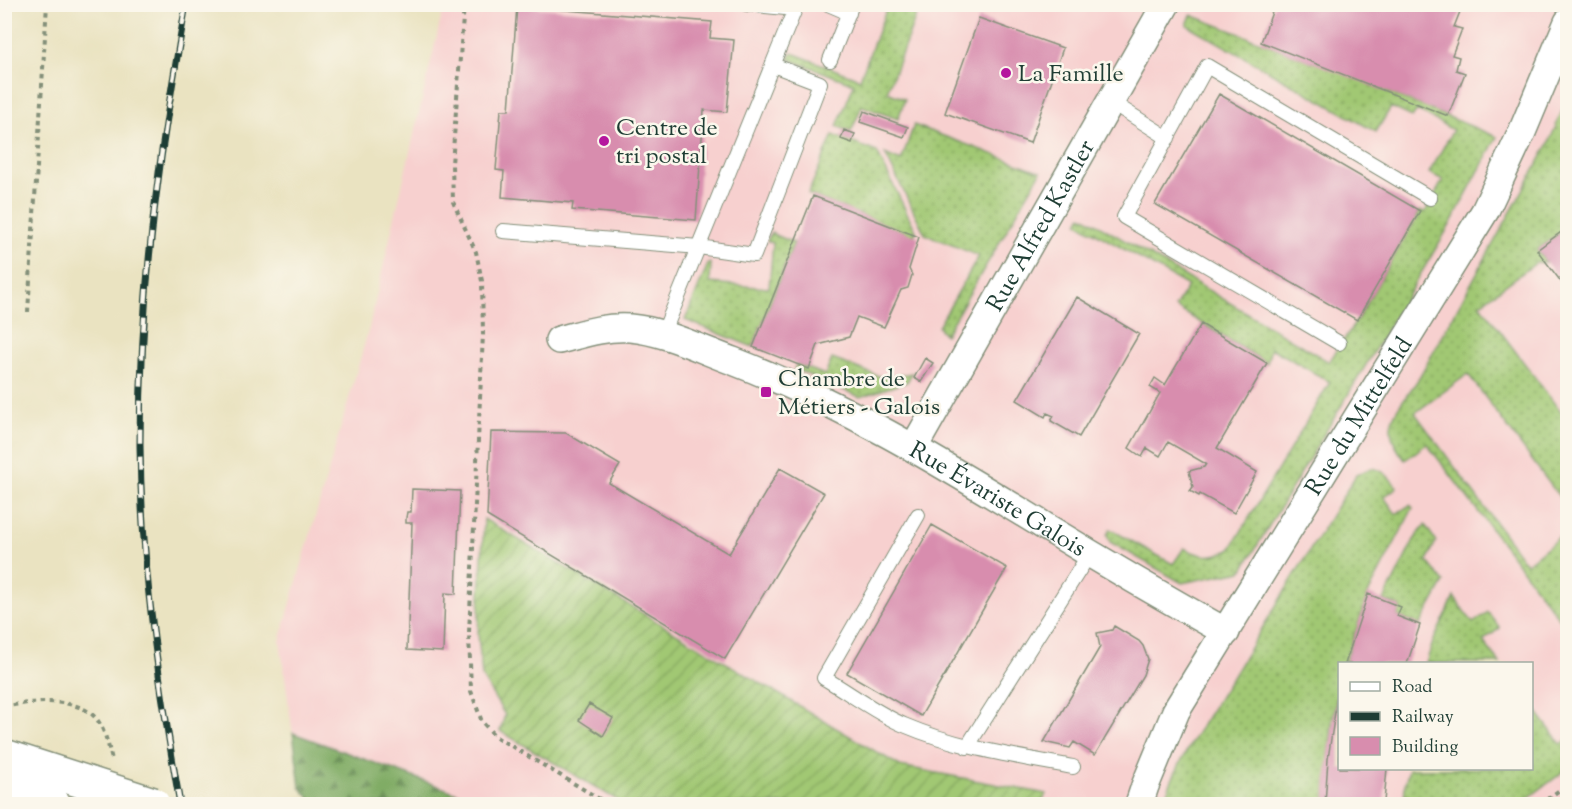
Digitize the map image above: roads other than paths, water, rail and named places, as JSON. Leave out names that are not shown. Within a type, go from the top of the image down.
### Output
[{"type":"street","name":"Rue Alfred Kastler","points":[[914,447],[1166,4]]},
{"type":"street","name":"Rue du Mittelfeld","points":[[1139,804],[1176,711],[1485,211],[1527,122],[1568,22]]},
{"type":"street","name":"Rue Évariste Galois","points":[[559,340],[603,328],[630,328],[663,334],[826,401],[914,447],[1090,554],[1226,632]]},
{"type":"street","points":[[4,756],[153,804]]},
{"type":"street","points":[[4,789],[53,804]]},
{"type":"lane","points":[[663,334],[796,7],[746,4]]},
{"type":"lane","points":[[828,4],[850,9],[830,60]]},
{"type":"lane","points":[[503,231],[699,246],[754,255],[820,83],[773,65]]},
{"type":"lane","points":[[1339,343],[1124,217],[1207,66],[1430,198]]},
{"type":"lane","points":[[1111,102],[1168,138]]},
{"type":"lane","points":[[918,515],[824,678],[901,724],[967,747],[1073,767]]},
{"type":"lane","points":[[967,747],[1090,554]]},
{"type":"railway","points":[[180,804],[152,625],[141,490],[140,410],[151,235],[186,4]]},
{"type":"railway","points":[[4,773],[19,804]]},
{"type":"place","name":"La Famille","points":[[1006,73]]},
{"type":"place","name":"Centre de tri postal","points":[[604,141]]},
{"type":"place","name":"Chambre de Métiers - Galois","points":[[766,392]]}]
